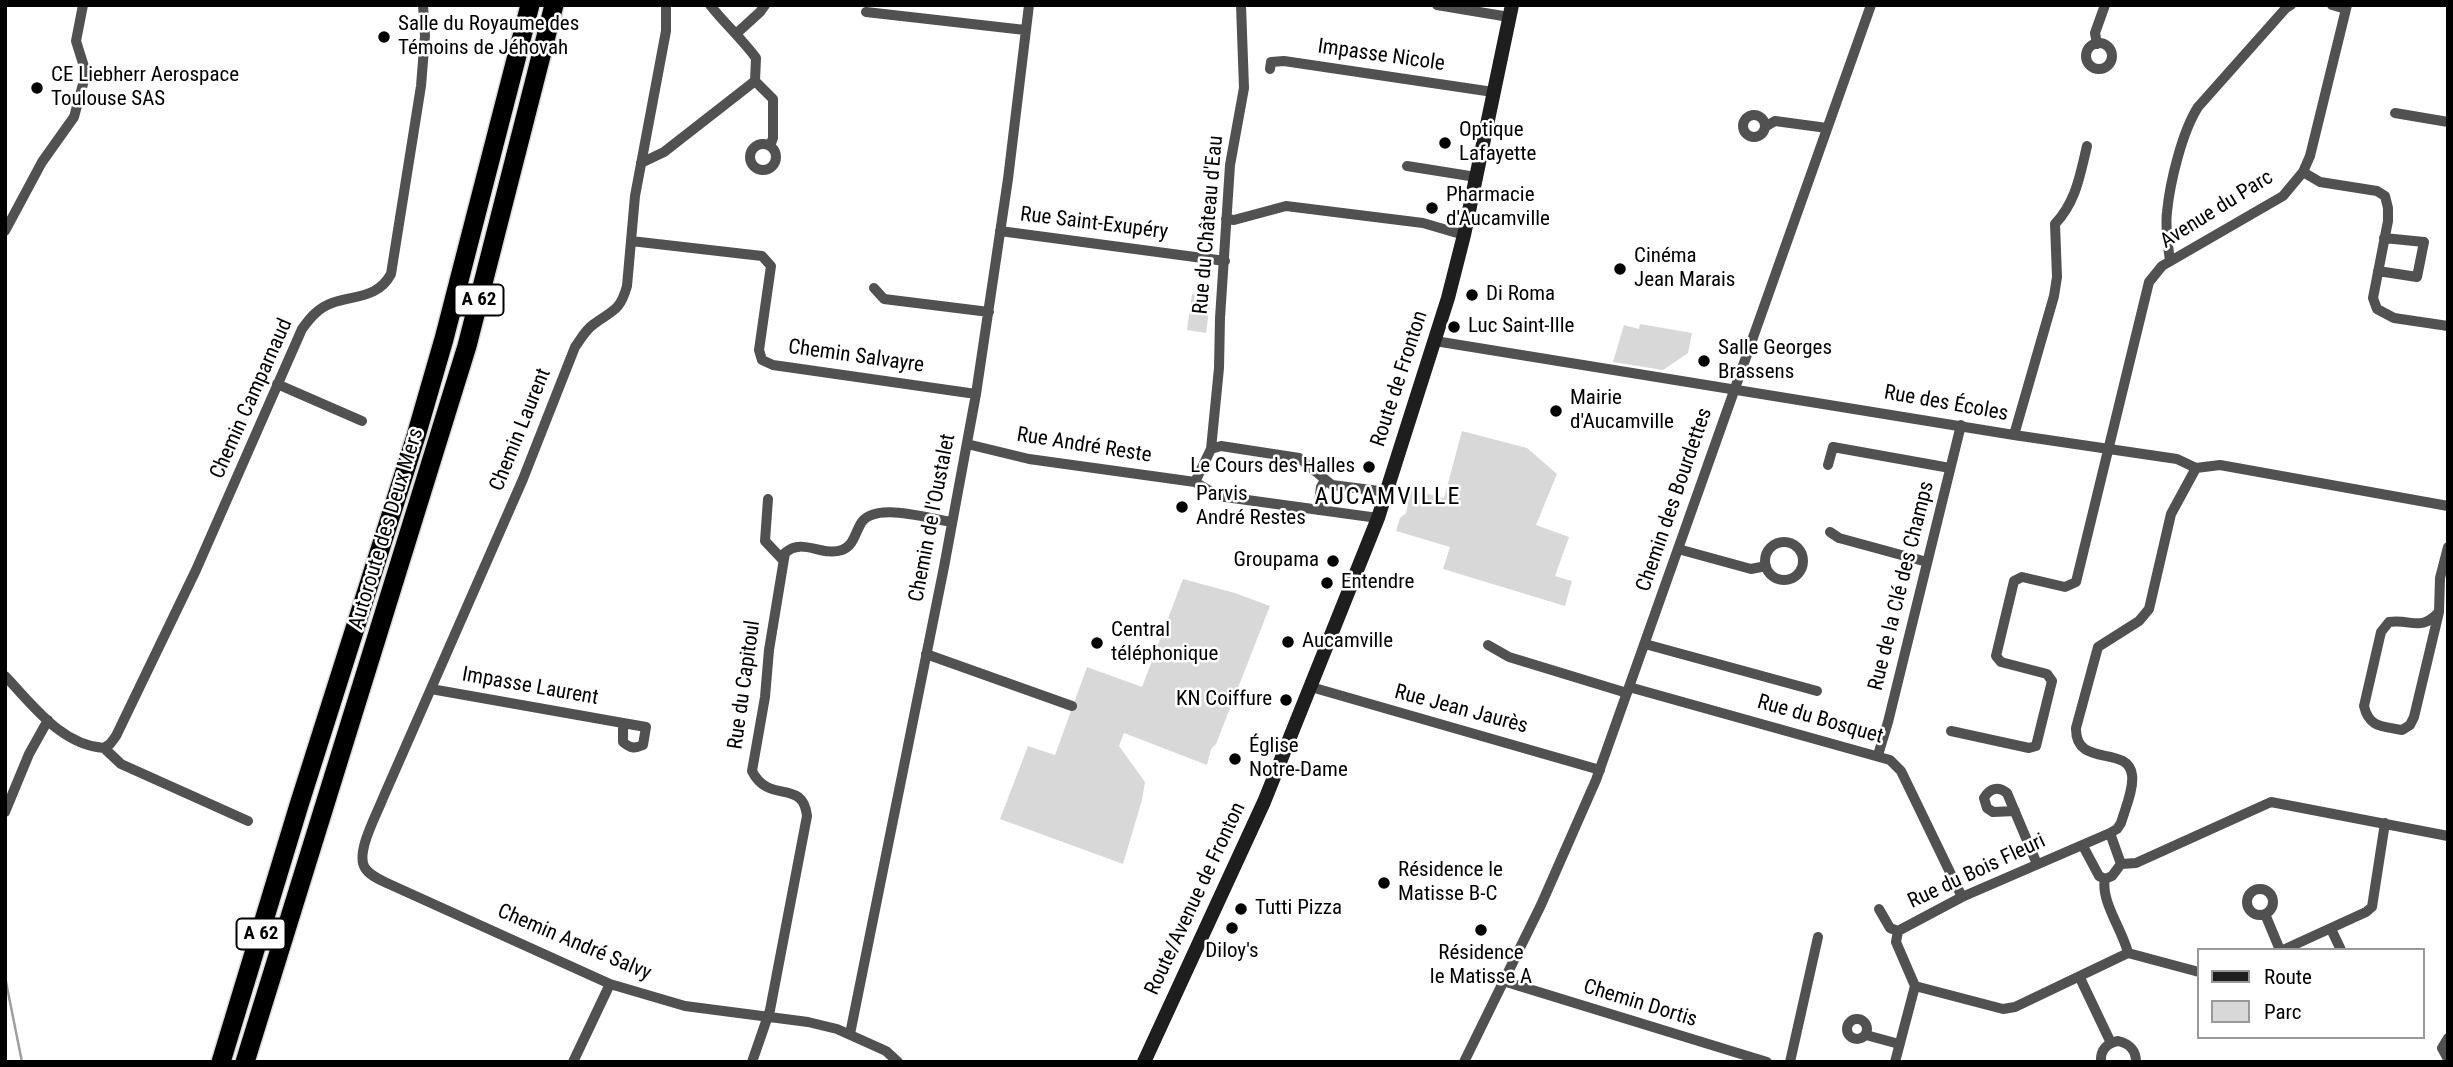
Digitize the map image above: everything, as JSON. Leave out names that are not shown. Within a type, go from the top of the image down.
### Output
[{"type":"highway","name":"Autoroute des Deux Mers","points":[[221,1062],[416,436],[444,339],[530,5]]},
{"type":"highway","name":"Autoroute des Deux Mers","points":[[245,1062],[467,346],[554,5]]},
{"type":"main road","name":"Route de Fronton","points":[[1285,753],[1378,518],[1435,341],[1464,234],[1511,11]]},
{"type":"main road","name":"Route/Avenue de Fronton","points":[[1144,1062],[1285,753]]},
{"type":"street","points":[[5,231],[42,162],[74,117],[86,74],[76,41],[83,5]]},
{"type":"street","name":"Chemin Camparnaud","points":[[104,748],[116,736],[196,570],[302,329],[310,317],[331,303],[373,293],[387,282],[391,274],[421,86],[425,36],[423,5]]},
{"type":"street","name":"Chemin Laurent","points":[[363,866],[362,851],[366,841],[523,479],[575,347],[585,332],[617,310],[623,300],[627,286],[641,163],[666,31],[666,5]]},
{"type":"street","points":[[710,5],[756,58],[755,81],[772,99],[773,138],[770,146]]},
{"type":"street","points":[[737,33],[765,5]]},
{"type":"street","name":"Chemin de l'Oustalet","points":[[850,1034],[976,394],[1029,5]]},
{"type":"street","name":"Rue du Château d'Eau","points":[[1211,449],[1219,368],[1232,148],[1244,88],[1241,5]]},
{"type":"street","points":[[1437,5],[1511,11]]},
{"type":"street","name":"Chemin des Bourdettes","points":[[1464,1062],[1566,848],[1600,770],[1871,5]]},
{"type":"street","points":[[2097,44],[2095,33],[2105,5]]},
{"type":"street","points":[[2171,261],[2167,212],[2190,119],[2291,5]]},
{"type":"street","points":[[2332,5],[2346,7]]},
{"type":"street","name":"Avenue du Parc","points":[[1951,731],[2029,748],[2036,746],[2052,681],[2048,674],[2001,662],[1996,656],[2014,582],[2022,577],[2065,587],[2076,582],[2149,282],[2162,266],[2283,196],[2303,173],[2346,7]]},
{"type":"street","points":[[866,12],[1025,30]]},
{"type":"street","name":"Impasse Nicole","points":[[1270,69],[1271,62],[1284,61],[1493,92]]},
{"type":"street","points":[[641,163],[664,152],[755,81]]},
{"type":"street","points":[[2395,113],[2448,122]]},
{"type":"street","points":[[1765,127],[1775,121],[1827,128]]},
{"type":"street","points":[[2014,435],[2054,296],[2057,277],[2055,224],[2066,212],[2075,195],[2087,146]]},
{"type":"street","points":[[1407,166],[1476,177]]},
{"type":"street","points":[[2303,173],[2320,182],[2377,191],[2385,197],[2388,208],[2373,298],[2377,309],[2394,318],[2448,326]]},
{"type":"street","points":[[1226,219],[1234,220],[1286,206],[1423,223],[1464,234]]},
{"type":"street","name":"Rue Saint-Exupéry","points":[[1000,232],[1225,261]]},
{"type":"street","points":[[2378,271],[2417,277],[2424,242],[2384,237]]},
{"type":"street","name":"Chemin Salvayre","points":[[631,241],[762,256],[771,266],[759,351],[762,360],[773,365],[976,394]]},
{"type":"street","points":[[874,288],[884,299],[989,312]]},
{"type":"street","name":"Rue des Écoles","points":[[1435,341],[2014,435],[2108,447],[2177,459],[2196,468],[2220,465],[2448,506]]},
{"type":"street","points":[[277,384],[362,421]]},
{"type":"street","name":"Rue de la Clé des Champs","points":[[1878,755],[1961,425]]},
{"type":"street","name":"Rue André Reste","points":[[967,444],[1029,459],[1195,482],[1218,496],[1378,518]]},
{"type":"street","points":[[1195,482],[1211,449],[1221,446],[1299,457],[1332,485],[1387,492]]},
{"type":"street","points":[[1828,465],[1833,447],[1950,468]]},
{"type":"street","points":[[2121,864],[2110,833],[2118,829],[2121,823],[2132,773],[2121,760],[2079,746],[2076,728],[2098,647],[2139,621],[2149,609],[2171,514],[2196,468]]},
{"type":"street","points":[[1318,510],[1321,487],[1325,480]]},
{"type":"street","points":[[768,499],[765,541],[783,560]]},
{"type":"street","points":[[783,560],[790,548],[799,546],[843,550],[853,541],[864,519],[874,512],[887,511],[952,523]]},
{"type":"street","points":[[1830,532],[1839,538],[1927,562]]},
{"type":"street","points":[[2439,612],[2428,623],[2420,625],[2401,621],[2389,622],[2381,632],[2364,706],[2367,718],[2374,724],[2402,730],[2414,717],[2439,612],[2440,578],[2448,547]]},
{"type":"street","points":[[1678,549],[1751,569],[1766,566]]},
{"type":"street","name":"Rue du Capitoul","points":[[767,1017],[807,816],[806,806],[796,795],[764,788],[757,782],[752,771],[783,560]]},
{"type":"street","points":[[1645,644],[1817,691]]},
{"type":"street","name":"Rue du Bosquet","points":[[1488,645],[1509,657],[1890,760],[1901,771],[1962,897]]},
{"type":"street","points":[[926,654],[1072,706]]},
{"type":"street","points":[[5,677],[68,738],[89,747],[104,748],[121,764],[248,821]]},
{"type":"street","name":"Rue Jean Jaurès","points":[[1311,687],[1600,770]]},
{"type":"street","name":"Impasse Laurent","points":[[431,689],[623,723]]},
{"type":"street","points":[[5,813],[29,754],[48,720]]},
{"type":"street","points":[[2083,846],[2099,876],[2105,879],[2112,876],[2121,864],[2136,863],[2271,802],[2448,836]]},
{"type":"street","points":[[2015,811],[2037,864]]},
{"type":"street","points":[[2286,948],[2331,929],[2372,907],[2385,823]]},
{"type":"street","name":"Rue du Bois Fleuri","points":[[1915,986],[1896,942],[1898,931],[1962,897],[2110,833]]},
{"type":"street","name":"Chemin André Salvy","points":[[363,866],[369,873],[389,884],[610,984],[685,1006],[808,1022],[850,1034],[886,1051],[898,1062]]},
{"type":"street","points":[[2105,879],[2104,895],[2124,936],[2128,954]]},
{"type":"street","points":[[1879,909],[1890,928],[1898,931]]},
{"type":"street","points":[[2265,914],[2280,948]]},
{"type":"street","points":[[2331,929],[2340,948]]},
{"type":"street","points":[[1790,1062],[1818,937]]},
{"type":"street","points":[[1895,1062],[1915,986],[2003,1009],[2015,1007],[2128,954],[2198,972]]},
{"type":"street","points":[[2080,978],[2112,1042]]},
{"type":"street","name":"Chemin Dortis","points":[[1503,981],[1767,1062]]},
{"type":"street","points":[[573,1062],[610,984]]},
{"type":"street","points":[[752,1062],[767,1017]]},
{"type":"street","points":[[1866,1035],[1899,1044]]},
{"type":"street","points":[[2448,1038],[2442,1048],[2448,1059]]},
{"type":"street","points":[[2101,1062],[2101,1052],[2112,1042],[2118,1041],[2131,1047],[2136,1062]]},
{"type":"green space","points":[[1192,294],[1211,296],[1206,333],[1187,330]]},
{"type":"green space","points":[[1640,324],[1692,333],[1688,353],[1663,370],[1613,362],[1624,325],[1639,329]]},
{"type":"green space","points":[[1462,431],[1527,448],[1557,474],[1536,525],[1569,537],[1555,576],[1572,581],[1565,606],[1443,569],[1450,547],[1396,531],[1400,518],[1406,513],[1408,504],[1405,499],[1408,489],[1444,498]]},
{"type":"green space","points":[[1183,579],[1270,606],[1216,744],[1211,749],[1207,765],[1124,733],[1119,746],[1145,782],[1123,864],[1000,819],[1028,746],[1055,755],[1087,667],[1142,687]]},
{"type":"waterway","points":[[5,977],[22,1062]]},
{"type":"place","name":"Salle du Royaume des Témoins de Jéhovah","points":[[384,37]]},
{"type":"place","name":"CE Liebherr Aerospace Toulouse SAS","points":[[37,88]]},
{"type":"place","name":"Optique Lafayette","points":[[1445,143]]},
{"type":"place","name":"Pharmacie d'Aucamville","points":[[1432,208]]},
{"type":"place","name":"Cinéma Jean Marais","points":[[1620,269]]},
{"type":"place","name":"Di Roma","points":[[1472,295]]},
{"type":"place","name":"Luc Saint-Ille","points":[[1454,327]]},
{"type":"place","name":"Salle Georges Brassens","points":[[1704,361]]},
{"type":"place","name":"Mairie d'Aucamville","points":[[1556,411]]},
{"type":"place","name":"Le Cours des Halles","points":[[1369,467]]},
{"type":"place","name":"Parvis André Restes","points":[[1182,507]]},
{"type":"place","name":"Groupama","points":[[1333,561]]},
{"type":"place","name":"Entendre","points":[[1327,583]]},
{"type":"place","name":"Aucamville","points":[[1288,642]]},
{"type":"place","name":"Central téléphonique","points":[[1097,643]]},
{"type":"place","name":"KN Coiffure","points":[[1286,700]]},
{"type":"place","name":"Église Notre-Dame","points":[[1235,759]]},
{"type":"place","name":"Résidence le Matisse B-C","points":[[1384,883]]},
{"type":"place","name":"Tutti Pizza","points":[[1241,909]]},
{"type":"place","name":"Diloy's","points":[[1232,928]]},
{"type":"place","name":"Résidence le Matisse A","points":[[1481,930]]},
{"type":"district","name":"AUCAMVILLE","points":[[1388,498]]}]
